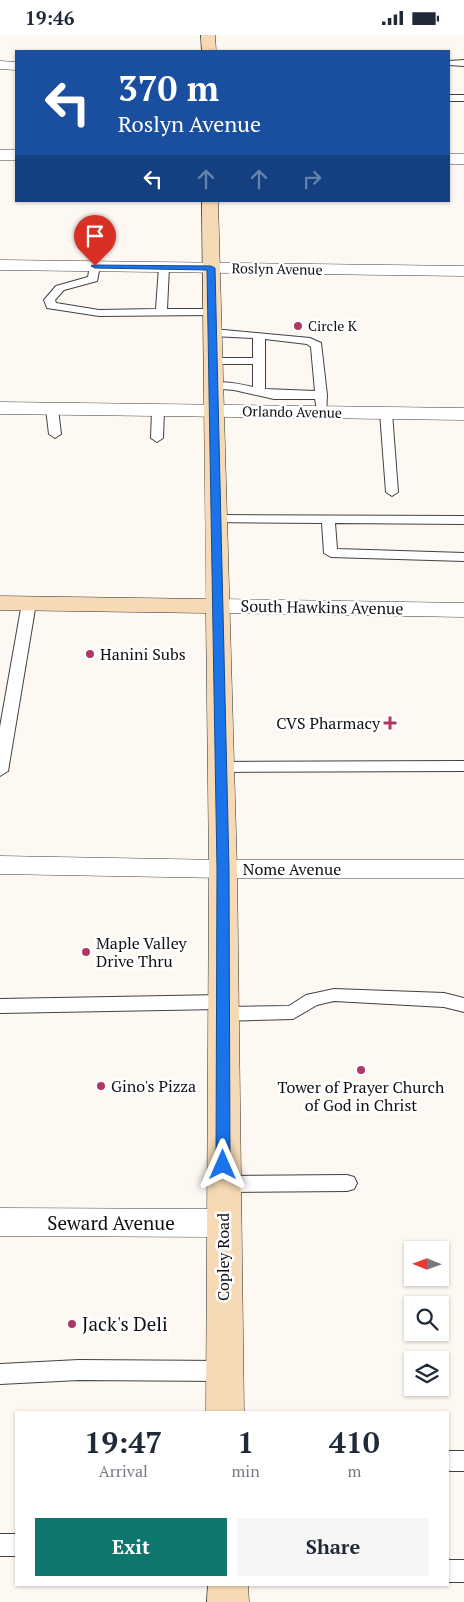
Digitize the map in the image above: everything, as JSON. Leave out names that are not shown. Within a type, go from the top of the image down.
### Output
[{"type":"main road","points":[[208,35],[209,50]]},
{"type":"main road","name":"Copley Road","points":[[210,202],[223,869],[222,1223],[225,1411]]},
{"type":"main road","name":"South Hawkins Avenue","points":[[0,603],[218,606]]},
{"type":"main road","points":[[228,1586],[228,1602]]},
{"type":"street","points":[[0,65],[15,65]]},
{"type":"street","points":[[0,155],[15,155]]},
{"type":"street","points":[[450,159],[464,159]]},
{"type":"street","name":"Roslyn Avenue","points":[[0,265],[464,271]]},
{"type":"street","name":"Orlando Avenue","points":[[0,408],[214,411],[321,403],[386,413],[464,414]]},
{"type":"street","name":"South Hawkins Avenue","points":[[218,606],[464,610]]},
{"type":"street","name":"Nome Avenue","points":[[0,865],[223,869],[464,869]]},
{"type":"street","name":"Seward Avenue","points":[[0,1222],[222,1223]]},
{"type":"lane","points":[[450,63],[464,63]]},
{"type":"lane","points":[[450,98],[464,98]]},
{"type":"lane","points":[[95,266],[93,279],[60,288],[49,300],[51,306],[99,313],[212,312]]},
{"type":"lane","points":[[161,313],[164,267]]},
{"type":"lane","points":[[212,333],[244,333],[259,337],[310,341],[317,345],[321,403],[234,386],[214,386]]},
{"type":"lane","points":[[259,337],[259,392]]},
{"type":"lane","points":[[213,361],[259,361]]},
{"type":"lane","points":[[52,409],[55,433]]},
{"type":"lane","points":[[157,438],[158,410]]},
{"type":"lane","points":[[386,413],[392,492]]},
{"type":"lane","points":[[216,519],[464,520]]},
{"type":"lane","points":[[328,519],[331,553],[464,557]]},
{"type":"lane","points":[[0,771],[29,603]]},
{"type":"lane","points":[[221,767],[353,768],[464,766]]},
{"type":"lane","points":[[0,1006],[223,1008],[293,1011],[312,1000],[334,995],[444,1000],[464,1005]]},
{"type":"lane","points":[[223,1184],[347,1183]]},
{"type":"lane","points":[[0,1373],[79,1370],[224,1371]]},
{"type":"lane","points":[[449,1461],[464,1461]]},
{"type":"lane","points":[[0,1545],[15,1545]]},
{"type":"lane","points":[[449,1571],[464,1571]]},
{"type":"place","name":"Circle K","points":[[298,326]]},
{"type":"place","name":"Hanini Subs","points":[[90,654]]},
{"type":"place","name":"CVS Pharmacy","points":[[390,723]]},
{"type":"place","name":"Maple Valley Drive Thru","points":[[86,952]]},
{"type":"place","name":"Tower of Prayer Church of God in Christ","points":[[361,1070]]},
{"type":"place","name":"Gino's Pizza","points":[[101,1086]]},
{"type":"place","name":"Jack's Deli","points":[[72,1324]]},
{"type":"route","points":[[95,266],[211,268],[223,869],[223,1165]]}]
